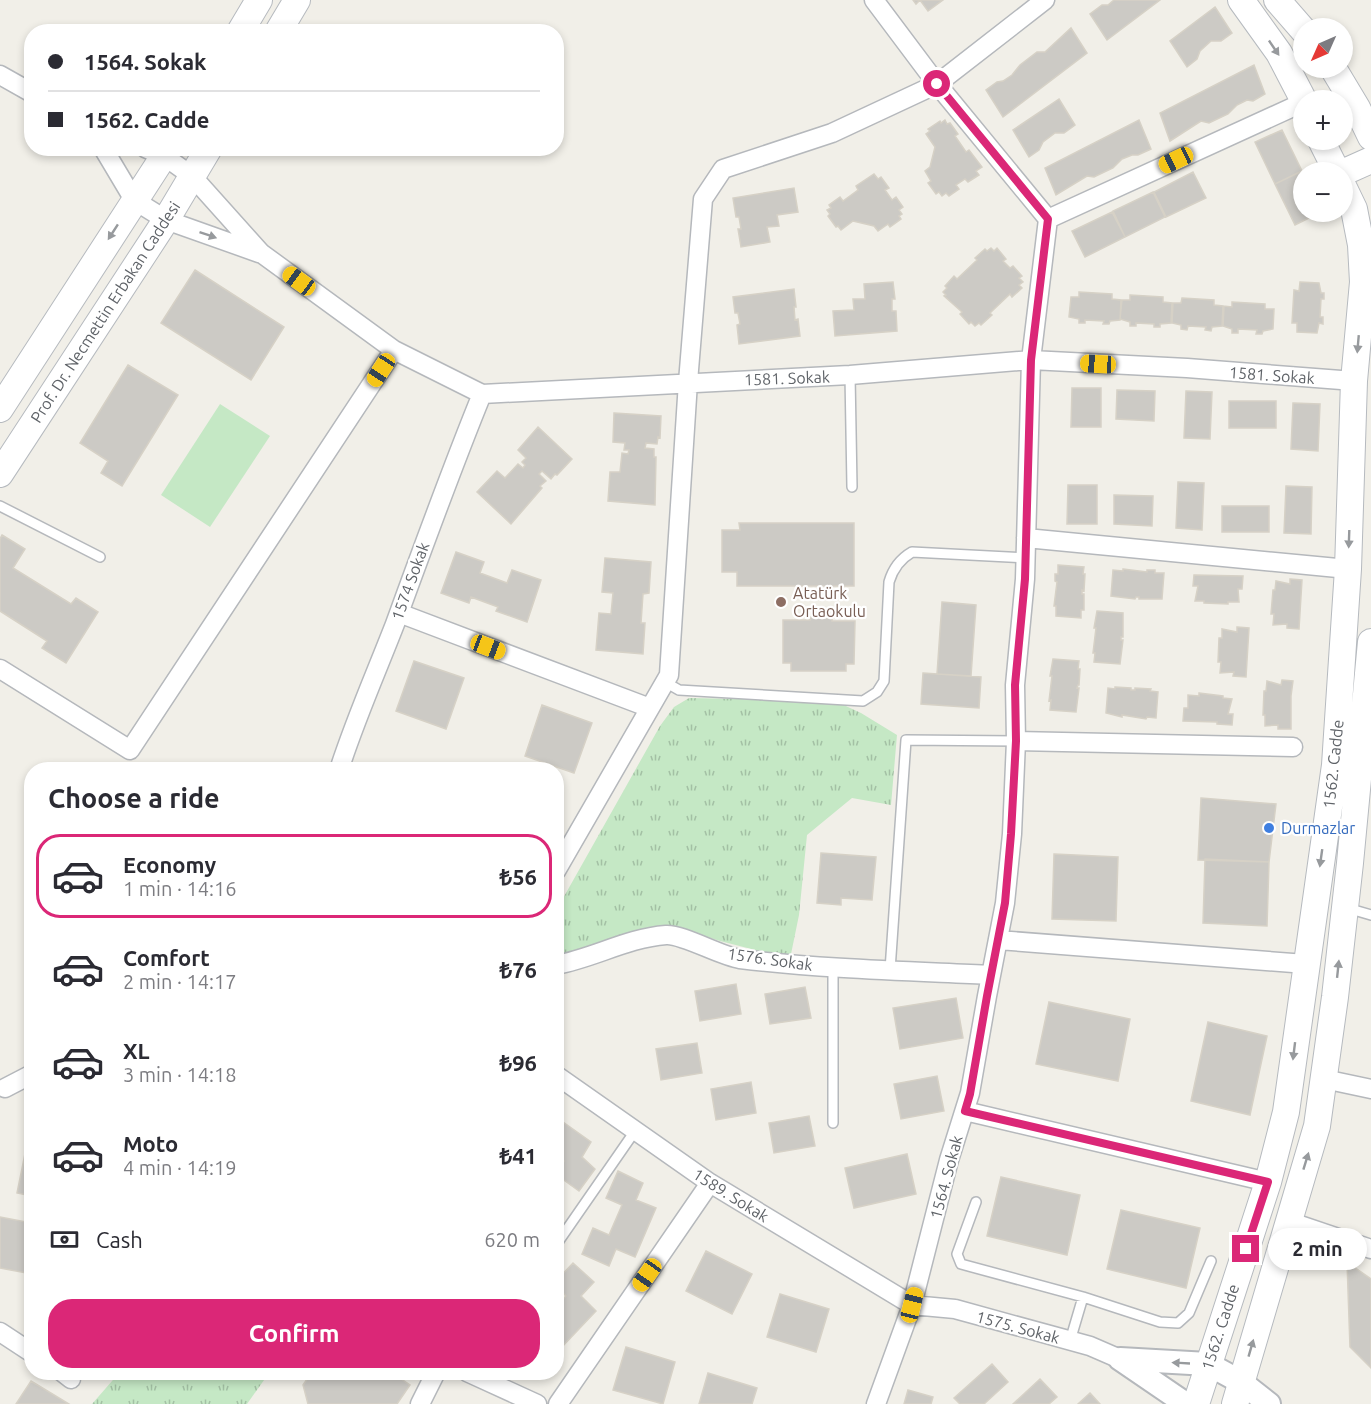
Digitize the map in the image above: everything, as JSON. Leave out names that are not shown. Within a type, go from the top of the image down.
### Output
[{"type":"main road","points":[[245,24],[259,0]]},
{"type":"main road","points":[[283,24],[297,0]]},
{"type":"main road","points":[[1241,0],[1279,53],[1298,90]]},
{"type":"main road","points":[[1277,0],[1293,18]]},
{"type":"main road","points":[[1339,78],[1371,137]]},
{"type":"main road","points":[[0,409],[134,200],[156,156]]},
{"type":"main road","name":"Prof. Dr. Necmettin Erbakan Caddesi","points":[[0,474],[166,220],[204,156]]},
{"type":"main road","points":[[1353,168],[1371,160]]},
{"type":"main road","name":"1562. Cadde","points":[[1196,1404],[1268,1182],[1286,1112],[1335,765],[1348,569],[1354,381],[1363,282],[1361,245],[1353,207]]},
{"type":"main road","name":"1562. Cadde","points":[[1238,1393],[1317,1126],[1366,759],[1371,642]]},
{"type":"street","points":[[874,0],[937,84],[1048,219],[1293,106]]},
{"type":"street","points":[[564,857],[669,675],[688,382],[704,199],[723,169],[832,133],[937,84],[1045,0]]},
{"type":"street","points":[[0,75],[24,88]]},
{"type":"street","points":[[107,156],[134,200],[166,220],[261,253]]},
{"type":"street","points":[[166,156],[192,176],[261,253]]},
{"type":"street","name":"1564. Sokak","points":[[876,1404],[912,1305],[949,1160],[970,1094],[1005,903],[1016,741],[1015,685],[1026,558],[1031,360],[1048,219]]},
{"type":"street","name":"1581. Sokak","points":[[261,253],[394,350],[482,393],[850,375],[1031,360],[1187,368],[1354,381]]},
{"type":"street","points":[[0,669],[130,750],[394,350]]},
{"type":"street","name":"1574 Sokak","points":[[342,762],[450,472],[482,393]]},
{"type":"street","points":[[1026,538],[1348,569]]},
{"type":"street","points":[[399,613],[650,708]]},
{"type":"street","points":[[1016,741],[1293,747]]},
{"type":"street","name":"1576. Sokak","points":[[564,964],[633,939],[670,934],[736,958],[833,968],[991,975]]},
{"type":"street","points":[[998,940],[1306,964]]},
{"type":"street","points":[[2,1091],[24,1079]]},
{"type":"street","points":[[1324,1079],[1371,1089]]},
{"type":"street","name":"1589. Sokak","points":[[564,1081],[711,1183],[912,1305]]},
{"type":"street","points":[[965,1111],[1268,1182]]},
{"type":"street","points":[[558,1404],[711,1183]]},
{"type":"street","points":[[1288,1221],[1371,1249]]},
{"type":"street","name":"1575. Sokak","points":[[912,1305],[955,1309],[1089,1346],[1120,1359]]},
{"type":"street","points":[[0,1332],[24,1348]]},
{"type":"street","points":[[1120,1359],[1208,1364],[1238,1393],[1269,1404]]},
{"type":"street","points":[[1120,1359],[1186,1404]]},
{"type":"street","points":[[420,1404],[432,1380]]},
{"type":"street","points":[[484,1380],[537,1404]]},
{"type":"lane","points":[[850,375],[852,487]]},
{"type":"lane","points":[[0,506],[100,557]]},
{"type":"lane","points":[[664,682],[679,690],[863,700],[877,692],[884,681],[889,582],[894,569],[904,557],[912,552],[1026,558]]},
{"type":"lane","points":[[890,970],[906,740],[1016,741]]},
{"type":"lane","points":[[1345,908],[1371,915]]},
{"type":"lane","points":[[833,968],[833,1123]]},
{"type":"lane","points":[[564,1233],[635,1131]]},
{"type":"lane","points":[[976,1203],[957,1254],[960,1264],[1083,1297],[1160,1322],[1178,1323],[1189,1313],[1211,1262]]},
{"type":"lane","points":[[1070,1341],[1083,1297]]},
{"type":"green space","points":[[220,404],[270,436],[210,527],[161,495]]},
{"type":"green space","points":[[689,698],[835,701],[861,713],[897,735],[891,805],[852,798],[807,835],[799,915],[790,959],[676,927],[633,931],[564,954],[564,897],[660,726],[674,707]]},
{"type":"green space","points":[[113,1380],[264,1380],[247,1404],[92,1404]]},
{"type":"building","points":[[920,0],[943,0],[928,11]]},
{"type":"building","points":[[1114,0],[1160,0],[1107,40],[1090,14]]},
{"type":"building","points":[[1215,7],[1232,33],[1221,41],[1211,41],[1200,51],[1197,59],[1187,67],[1170,41]]},
{"type":"building","points":[[1071,28],[1087,53],[1003,117],[986,90],[1012,75],[1020,65],[1037,52],[1045,52]]},
{"type":"building","points":[[1254,65],[1265,94],[1253,101],[1247,100],[1237,105],[1228,114],[1209,123],[1201,121],[1170,141],[1160,113]]},
{"type":"building","points":[[1059,99],[1075,125],[1064,133],[1055,133],[1029,157],[1013,130]]},
{"type":"building","points":[[945,120],[958,134],[955,136],[966,152],[969,150],[982,167],[976,171],[979,175],[968,182],[965,179],[956,185],[959,189],[949,196],[946,193],[942,196],[939,192],[936,194],[928,183],[931,181],[925,171],[930,167],[935,147],[926,134],[930,131],[928,129]]},
{"type":"building","points":[[1139,120],[1151,149],[1122,159],[1113,168],[1094,177],[1087,176],[1056,195],[1045,168]]},
{"type":"building","points":[[1282,130],[1298,162],[1293,162],[1293,175],[1275,184],[1255,142]]},
{"type":"building","points":[[1193,172],[1206,198],[1166,217],[1154,192]]},
{"type":"building","points":[[874,174],[878,179],[881,177],[889,188],[885,190],[892,200],[896,197],[903,207],[899,210],[902,214],[899,216],[901,219],[890,227],[888,224],[878,231],[874,226],[853,221],[841,230],[838,226],[836,227],[828,216],[830,214],[827,210],[831,208],[829,205],[840,197],[843,201],[858,190],[856,186]]},
{"type":"building","points":[[1293,175],[1293,221],[1275,184]]},
{"type":"building","points":[[794,188],[798,212],[777,215],[779,226],[767,227],[770,242],[741,247],[738,229],[741,229],[739,217],[736,217],[733,198]]},
{"type":"building","points":[[1153,192],[1165,217],[1125,237],[1113,211]]},
{"type":"building","points":[[1112,212],[1125,237],[1085,257],[1072,231]]},
{"type":"building","points":[[991,248],[994,251],[997,248],[1006,259],[1003,261],[1010,268],[1013,266],[1022,276],[1019,278],[1023,282],[1019,285],[1022,288],[1012,297],[1010,294],[981,325],[979,323],[975,326],[971,322],[969,324],[960,314],[962,312],[944,296],[946,295],[943,292],[954,276],[957,279],[977,260],[975,258],[985,249],[987,251]]},
{"type":"building","points":[[195,270],[284,327],[251,380],[161,323]]},
{"type":"building","points":[[893,282],[895,299],[892,299],[892,311],[896,311],[897,331],[835,336],[833,311],[854,310],[853,299],[865,299],[864,284]]},
{"type":"building","points":[[1300,282],[1319,283],[1321,293],[1324,293],[1324,299],[1321,299],[1320,317],[1323,317],[1323,324],[1319,323],[1317,333],[1297,332],[1297,323],[1292,323],[1294,290],[1299,291]]},
{"type":"building","points":[[794,289],[795,320],[798,319],[800,336],[739,344],[737,325],[740,324],[738,313],[735,313],[733,297]]},
{"type":"building","points":[[1079,292],[1112,294],[1112,299],[1121,300],[1120,320],[1110,321],[1109,324],[1103,324],[1104,321],[1085,320],[1085,323],[1079,323],[1079,319],[1069,317],[1071,297],[1079,297]]},
{"type":"building","points":[[1130,295],[1163,297],[1163,302],[1172,303],[1171,323],[1160,324],[1160,327],[1154,327],[1154,324],[1136,323],[1136,326],[1130,326],[1130,322],[1120,319],[1122,300],[1130,300]]},
{"type":"building","points":[[1182,298],[1214,300],[1214,305],[1223,306],[1222,326],[1212,327],[1211,331],[1205,330],[1206,327],[1188,326],[1187,330],[1181,329],[1181,325],[1172,323],[1173,303],[1181,303]]},
{"type":"building","points":[[1232,302],[1265,304],[1265,309],[1274,309],[1273,329],[1263,331],[1262,334],[1256,334],[1257,330],[1238,329],[1238,333],[1232,333],[1232,329],[1223,326],[1224,306],[1232,307]]},
{"type":"building","points":[[128,365],[178,395],[122,486],[101,473],[108,461],[80,443]]},
{"type":"building","points":[[1072,388],[1101,388],[1101,427],[1071,427]]},
{"type":"building","points":[[1117,390],[1155,391],[1154,421],[1116,419]]},
{"type":"building","points":[[1186,391],[1212,392],[1210,439],[1184,438]]},
{"type":"building","points":[[1229,401],[1276,401],[1276,428],[1229,428]]},
{"type":"building","points":[[1293,403],[1320,404],[1318,451],[1291,449]]},
{"type":"building","points":[[614,413],[661,416],[660,438],[658,437],[657,444],[646,443],[645,448],[654,449],[654,457],[656,457],[655,505],[608,501],[610,472],[620,472],[622,453],[628,454],[629,450],[624,450],[625,443],[613,442]]},
{"type":"building","points":[[538,427],[572,459],[551,479],[542,471],[539,474],[546,481],[511,524],[477,492],[497,471],[505,478],[518,464],[523,468],[525,465],[522,462],[526,458],[518,450]]},
{"type":"building","points":[[1178,482],[1204,483],[1202,530],[1176,528]]},
{"type":"building","points":[[1068,485],[1097,485],[1097,524],[1067,524]]},
{"type":"building","points":[[1286,486],[1312,487],[1311,534],[1284,533]]},
{"type":"building","points":[[1114,495],[1153,496],[1152,526],[1114,524]]},
{"type":"building","points":[[1222,506],[1269,506],[1269,532],[1222,532]]},
{"type":"building","points":[[739,523],[854,523],[854,586],[737,586],[737,572],[722,572],[722,530],[740,530]]},
{"type":"building","points":[[2,535],[25,549],[13,568],[71,604],[76,598],[98,612],[66,663],[42,648],[47,641],[0,611],[0,539]]},
{"type":"building","points":[[456,552],[484,562],[480,573],[507,583],[512,570],[541,580],[527,622],[496,611],[498,607],[471,597],[469,603],[441,593]]},
{"type":"building","points":[[605,558],[651,562],[649,593],[643,594],[641,623],[645,623],[643,654],[596,650],[599,613],[611,614],[613,593],[602,592]]},
{"type":"building","points":[[1058,565],[1084,567],[1082,594],[1084,594],[1084,610],[1081,610],[1081,618],[1056,616],[1056,606],[1054,606],[1057,582],[1055,574],[1058,574]]},
{"type":"building","points":[[1123,569],[1147,572],[1147,570],[1155,570],[1155,573],[1164,573],[1162,599],[1111,596],[1113,570],[1123,571]]},
{"type":"building","points":[[1194,575],[1243,576],[1242,589],[1238,589],[1239,602],[1228,602],[1228,604],[1195,601],[1198,586],[1193,586]]},
{"type":"building","points":[[1290,579],[1302,580],[1299,629],[1287,628],[1287,624],[1273,625],[1274,614],[1271,614],[1276,581],[1290,584]]},
{"type":"building","points":[[942,602],[976,605],[971,676],[937,674]]},
{"type":"building","points":[[1097,611],[1123,613],[1120,664],[1094,662],[1096,628],[1094,628]]},
{"type":"building","points":[[810,617],[832,618],[832,621],[855,621],[854,664],[846,664],[846,671],[791,671],[791,663],[783,663],[783,620],[810,620]]},
{"type":"building","points":[[1237,627],[1249,628],[1246,677],[1233,676],[1234,672],[1220,673],[1221,662],[1218,662],[1219,638],[1222,638],[1222,629],[1237,632]]},
{"type":"building","points":[[1053,659],[1079,661],[1076,712],[1050,710],[1052,676],[1050,676]]},
{"type":"building","points":[[414,661],[464,678],[446,729],[396,711]]},
{"type":"building","points":[[923,673],[981,677],[979,708],[921,704]]},
{"type":"building","points":[[1282,680],[1293,681],[1291,729],[1278,729],[1278,725],[1265,726],[1264,691],[1266,691],[1267,681],[1281,685]]},
{"type":"building","points":[[1115,687],[1131,688],[1131,690],[1151,689],[1150,691],[1158,692],[1156,718],[1147,717],[1146,719],[1122,715],[1122,717],[1106,713],[1108,688],[1115,689]]},
{"type":"building","points":[[1199,693],[1232,699],[1228,714],[1233,714],[1232,725],[1183,721],[1184,708],[1188,708],[1188,695],[1199,696]]},
{"type":"building","points":[[542,705],[592,723],[574,773],[564,770],[564,762],[542,762],[525,756]]},
{"type":"building","points":[[1201,798],[1276,804],[1269,862],[1198,860]]},
{"type":"building","points":[[821,853],[876,857],[872,900],[841,898],[841,905],[817,903]]},
{"type":"building","points":[[1054,854],[1118,857],[1116,921],[1052,919]]},
{"type":"building","points":[[1205,859],[1269,862],[1267,926],[1203,923]]},
{"type":"building","points":[[736,984],[741,1014],[700,1021],[695,991]]},
{"type":"building","points":[[805,987],[811,1018],[770,1024],[765,994]]},
{"type":"building","points":[[956,998],[963,1038],[900,1049],[893,1008]]},
{"type":"building","points":[[1049,1002],[1130,1019],[1118,1081],[1036,1064]]},
{"type":"building","points":[[1208,1022],[1267,1036],[1250,1115],[1191,1101]]},
{"type":"building","points":[[697,1043],[702,1073],[661,1080],[656,1049]]},
{"type":"building","points":[[937,1076],[944,1111],[901,1119],[894,1084]]},
{"type":"building","points":[[751,1082],[756,1113],[716,1120],[711,1089]]},
{"type":"building","points":[[809,1116],[815,1146],[774,1153],[769,1123]]},
{"type":"building","points":[[564,1123],[591,1142],[582,1157],[595,1169],[579,1191],[564,1180]]},
{"type":"building","points":[[907,1154],[916,1194],[854,1208],[845,1168]]},
{"type":"building","points":[[24,1159],[24,1194],[17,1193]]},
{"type":"building","points":[[618,1171],[643,1183],[636,1200],[656,1208],[635,1257],[616,1249],[609,1266],[582,1254],[593,1228],[609,1235],[622,1205],[606,1198]]},
{"type":"building","points":[[1001,1177],[1080,1195],[1067,1255],[987,1236]]},
{"type":"building","points":[[1121,1210],[1200,1228],[1186,1288],[1107,1269]]},
{"type":"building","points":[[0,1217],[24,1222],[24,1273],[0,1268]]},
{"type":"building","points":[[706,1251],[752,1274],[732,1314],[686,1291]]},
{"type":"building","points":[[1347,1262],[1371,1279],[1371,1368],[1350,1347]]},
{"type":"building","points":[[573,1263],[594,1282],[581,1296],[596,1311],[564,1345],[564,1298],[566,1296],[564,1294],[564,1273]]},
{"type":"building","points":[[780,1294],[829,1309],[816,1352],[767,1337]]},
{"type":"building","points":[[626,1347],[675,1362],[663,1404],[613,1390]]},
{"type":"building","points":[[992,1364],[1008,1382],[984,1404],[960,1404],[954,1398]]},
{"type":"building","points":[[708,1373],[757,1388],[752,1404],[699,1404]]},
{"type":"building","points":[[1040,1379],[1057,1397],[1049,1404],[1013,1404]]},
{"type":"building","points":[[306,1380],[403,1380],[410,1385],[397,1404],[308,1404],[303,1385]]},
{"type":"building","points":[[31,1381],[69,1404],[16,1404]]},
{"type":"building","points":[[908,1390],[933,1397],[931,1404],[904,1404]]},
{"type":"building","points":[[1090,1393],[1100,1404],[1078,1404]]},
{"type":"place","name":"Atatürk Ortaokulu","points":[[781,602]]},
{"type":"place","name":"Durmazlar","points":[[1269,828]]},
{"type":"route","points":[[937,84],[1048,219],[1031,360],[1025,579],[1015,685],[1016,741],[1005,903],[965,1111],[1268,1182],[1246,1249]]}]
